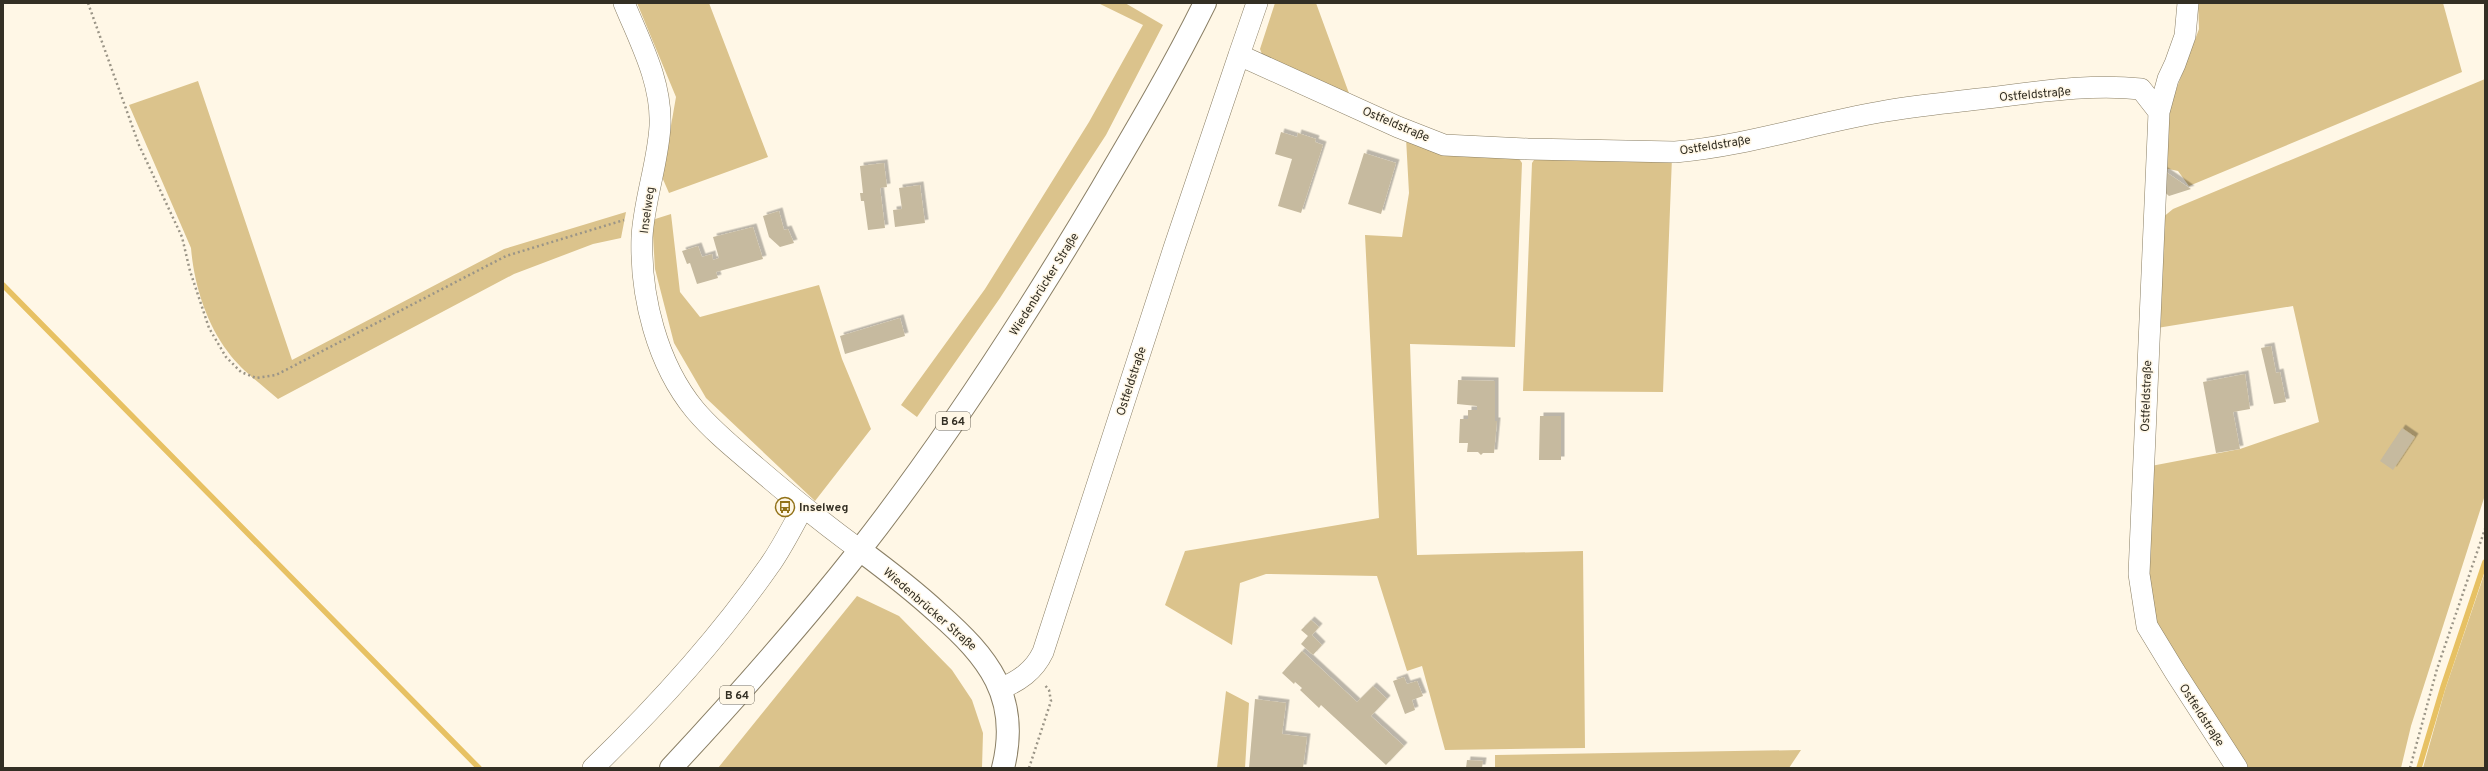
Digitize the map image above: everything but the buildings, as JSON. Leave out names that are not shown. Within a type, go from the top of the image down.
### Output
[{"type":"main road","name":"Wiedenbrücker Straße","points":[[671,768],[710,726],[860,550],[991,368],[1042,290],[1127,146],[1205,3]]},
{"type":"main road","name":"Wiedenbrücker Straße","points":[[860,550],[896,576],[963,635],[987,662],[1000,689],[1008,726],[1008,741],[1003,768]]},
{"type":"street","name":"Inselweg","points":[[624,3],[656,81],[660,110],[659,139],[644,214],[642,260],[644,283],[654,328],[670,370],[694,409],[713,430],[803,508],[860,550]]},
{"type":"street","name":"Ostfeldstraße","points":[[1000,689],[1031,670],[1044,652],[1171,255],[1257,3]]},
{"type":"street","name":"Ostfeldstraße","points":[[2188,3],[2185,36],[2176,64],[2168,79],[2159,112],[2138,574],[2147,626],[2237,768]]},
{"type":"street","name":"Ostfeldstraße","points":[[1239,56],[1398,127],[1444,145],[1528,149],[1675,152],[1699,150],[1730,145],[1880,111],[2018,94],[2119,86],[2142,89]]},
{"type":"street","points":[[2159,112],[2142,89],[2168,79]]},
{"type":"street","points":[[594,768],[621,742],[702,652],[770,565],[803,508]]},
{"type":"path","points":[[88,3],[138,145],[182,237],[190,271],[209,328],[226,357],[241,372],[256,378],[276,375],[506,256],[644,214]]},
{"type":"path","points":[[2410,768],[2437,669],[2485,529]]},
{"type":"path","points":[[1030,768],[1051,701],[1049,690],[1031,670]]},
{"type":"shaded area","points":[[637,3],[709,3],[768,157],[669,193],[662,177],[676,97]]},
{"type":"shaded area","points":[[1098,3],[1125,3],[1163,25],[1106,135],[1000,298],[917,417],[901,405],[985,289],[1089,122],[1143,25]]},
{"type":"shaded area","points":[[1275,3],[1316,3],[1350,96],[1263,57],[1260,49]]},
{"type":"shaded area","points":[[2198,3],[2443,3],[2462,72],[2189,186],[2178,171],[2164,168],[2167,114],[2199,29]]},
{"type":"shaded area","points":[[2485,79],[2485,495],[2411,726],[2401,768],[2248,768],[2171,652],[2153,616],[2147,574],[2151,466],[2240,449],[2319,422],[2293,306],[2157,328],[2162,218],[2173,209]]},
{"type":"shaded area","points":[[198,81],[292,360],[504,249],[626,212],[621,238],[593,244],[514,274],[278,399],[233,359],[213,329],[198,289],[191,248],[129,105]]},
{"type":"shaded area","points":[[1406,138],[1516,154],[1522,163],[1515,347],[1410,344],[1417,555],[1583,551],[1585,748],[1445,750],[1422,666],[1407,671],[1377,576],[1266,574],[1240,583],[1232,645],[1165,605],[1185,551],[1379,518],[1365,235],[1402,237],[1409,193]]},
{"type":"shaded area","points":[[1538,154],[1672,157],[1663,392],[1523,391],[1532,163]]},
{"type":"shaded area","points":[[671,214],[680,292],[700,317],[819,285],[842,359],[871,429],[815,501],[706,398],[674,343],[655,269],[652,220]]},
{"type":"shaded area","points":[[2485,572],[2485,768],[2423,768],[2445,690]]},
{"type":"shaded area","points":[[857,596],[899,616],[952,670],[972,700],[983,733],[982,768],[718,768]]},
{"type":"shaded area","points":[[1226,691],[1249,703],[1245,768],[1217,768]]},
{"type":"shaded area","points":[[1801,750],[1789,768],[1495,768],[1495,755]]},
{"type":"waterway","points":[[3,285],[479,768]]},
{"type":"waterway","points":[[2419,768],[2443,687],[2485,562]]},
{"type":"place","name":"Inselweg","points":[[785,507]]}]
